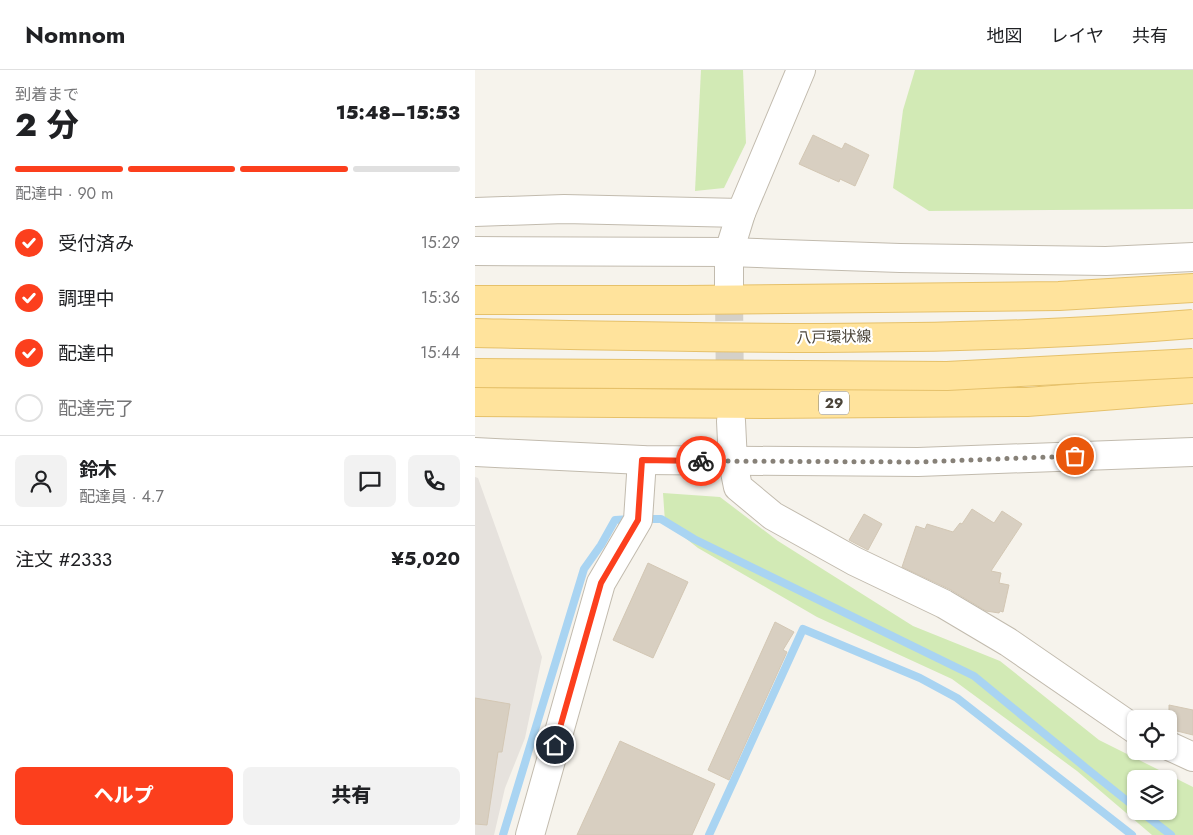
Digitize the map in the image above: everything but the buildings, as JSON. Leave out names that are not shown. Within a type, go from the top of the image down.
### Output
[{"type":"main road","points":[[475,300],[1059,296],[1193,288]]},
{"type":"main road","name":"八戸環状線","points":[[475,333],[717,338],[972,335],[1145,328],[1193,324]]},
{"type":"main road","name":"29","points":[[475,373],[947,376],[1193,363]]},
{"type":"main road","name":"29","points":[[475,402],[765,404],[1027,402],[1193,389]]},
{"type":"street","points":[[729,293],[729,252],[741,213],[801,70]]},
{"type":"street","points":[[475,212],[564,209],[741,213]]},
{"type":"street","points":[[475,251],[729,252],[900,258],[1106,261],[1193,256]]},
{"type":"street","points":[[731,421],[733,462],[738,487],[773,516],[854,562],[944,604],[1009,642],[1127,724]]},
{"type":"street","points":[[475,452],[642,460],[918,462],[1193,452]]},
{"type":"street","points":[[530,835],[601,583],[638,520],[642,460]]},
{"type":"street","points":[[1177,750],[1193,757]]},
{"type":"shaded area","points":[[475,477],[478,478],[542,657],[525,738],[505,788],[494,835],[475,835]]},
{"type":"green space","points":[[701,70],[743,70],[746,143],[724,188],[695,191]]},
{"type":"green space","points":[[915,70],[1193,70],[1193,209],[929,211],[893,188],[903,110]]},
{"type":"green space","points":[[663,493],[720,497],[778,541],[913,626],[1000,661],[1099,740],[1127,754],[1127,760],[1139,760],[1159,770],[1127,770],[1127,814],[1077,771],[952,679],[817,617],[698,548],[665,522]]},
{"type":"green space","points":[[1177,779],[1193,787],[1193,835],[1152,835],[1134,820],[1177,820]]},
{"type":"waterway","points":[[503,835],[584,569],[601,545],[615,520],[631,519]]},
{"type":"waterway","points":[[643,519],[661,519],[694,539],[974,676],[1127,801]]},
{"type":"waterway","points":[[709,835],[803,629],[920,678],[957,698],[1132,835]]},
{"type":"waterway","points":[[1152,820],[1171,835]]},
{"type":"tunnel","points":[[729,293],[730,399]]},
{"type":"way so far","points":[[701,461],[918,462],[1075,456]]},
{"type":"route","points":[[555,745],[601,583],[638,520],[642,460],[701,461]]}]
